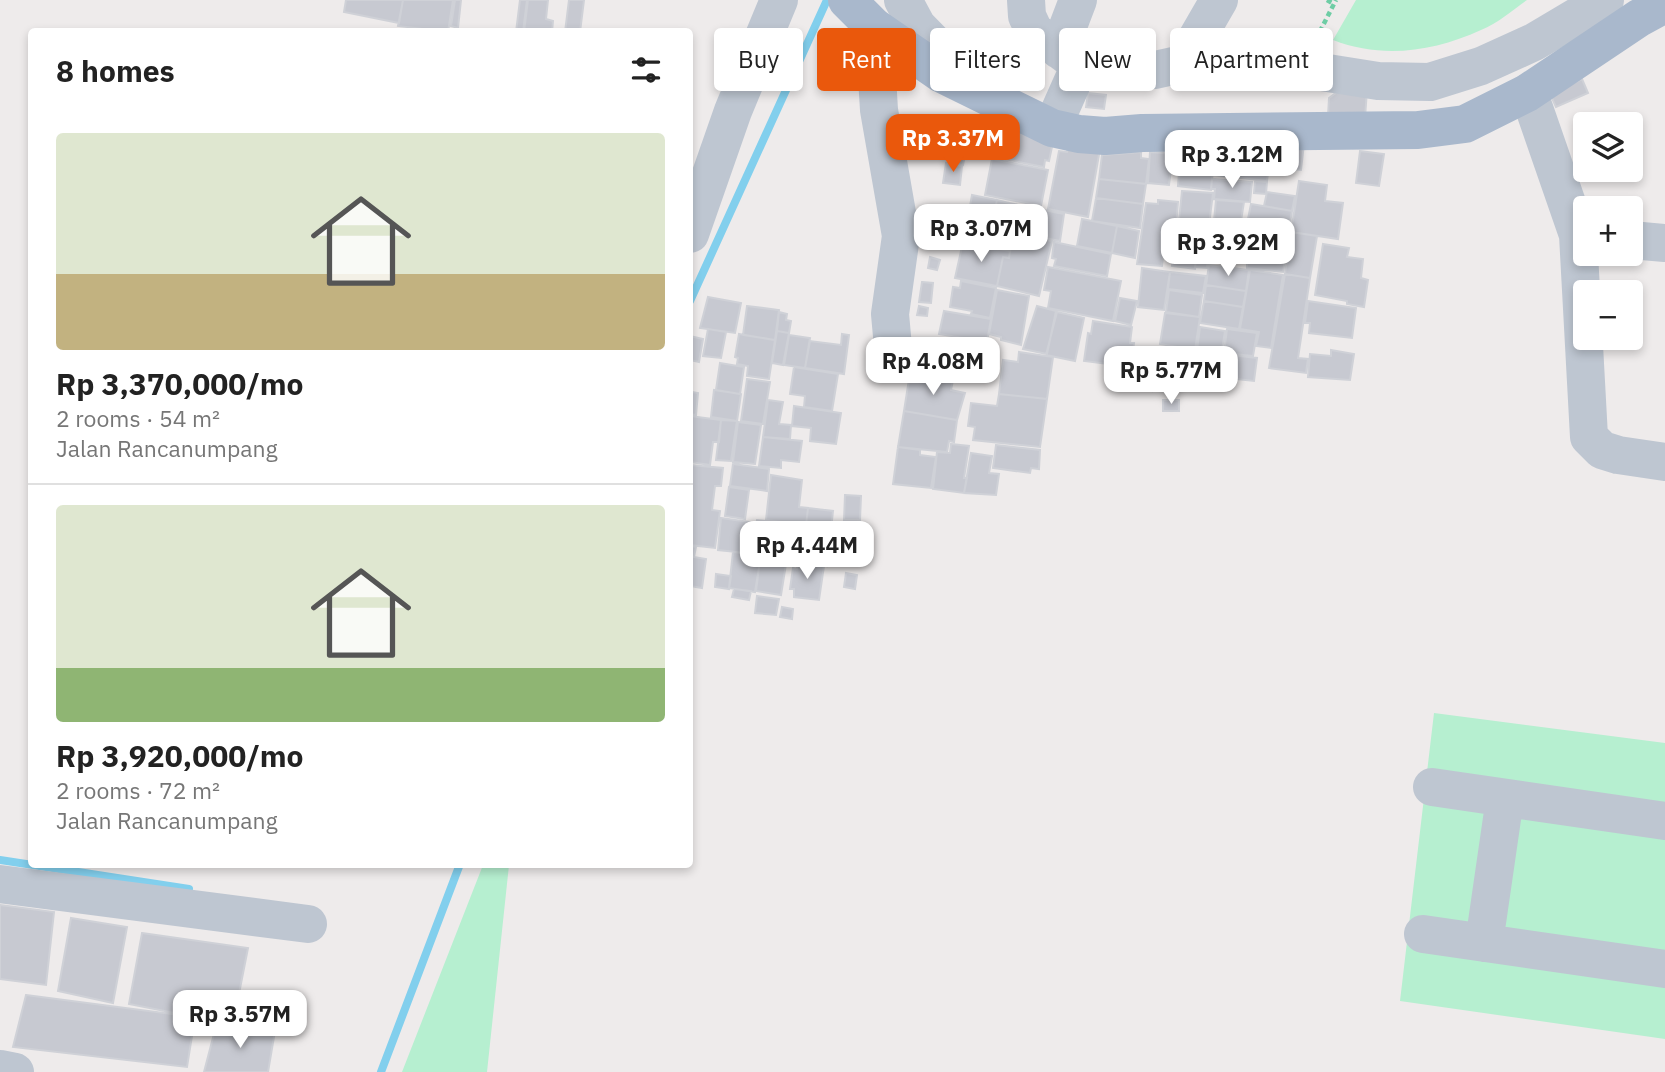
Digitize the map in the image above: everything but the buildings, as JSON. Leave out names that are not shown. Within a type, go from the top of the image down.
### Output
[{"type":"main road","points":[[847,0],[874,27],[943,74],[1052,128],[1105,136],[1142,133],[1418,130],[1465,124],[1527,93],[1639,18],[1665,4]]},
{"type":"street","points":[[693,214],[697,187],[733,111],[779,0]]},
{"type":"street","points":[[903,0],[916,26],[985,95]]},
{"type":"street","points":[[1026,0],[1027,16],[1034,31],[1059,50]]},
{"type":"street","points":[[1074,28],[1078,0]]},
{"type":"street","points":[[1203,28],[1219,0]]},
{"type":"street","points":[[1333,73],[1378,81],[1430,82],[1481,66],[1534,41],[1605,0]]},
{"type":"street","points":[[874,27],[879,110],[901,236],[890,314],[894,358]]},
{"type":"street","points":[[1052,128],[1062,91]]},
{"type":"street","points":[[1527,93],[1573,211]]},
{"type":"street","points":[[1643,241],[1665,243]]},
{"type":"street","points":[[1583,266],[1589,437],[1602,450],[1665,462]]},
{"type":"street","points":[[1432,788],[1665,821]]},
{"type":"street","points":[[1484,943],[1505,798]]},
{"type":"street","points":[[0,884],[308,924]]},
{"type":"street","points":[[1423,934],[1665,969]]},
{"type":"street","points":[[0,1069],[15,1072]]},
{"type":"path","points":[[1322,28],[1335,2],[1327,0]]},
{"type":"green space","points":[[1356,0],[1527,0],[1481,30],[1445,44],[1426,48],[1370,50],[1333,40]]},
{"type":"green space","points":[[1434,713],[1665,743],[1665,1039],[1400,1001]]},
{"type":"green space","points":[[482,868],[509,868],[487,1072],[402,1072]]},
{"type":"waterway","points":[[693,294],[827,0]]},
{"type":"waterway","points":[[0,860],[28,864]]},
{"type":"waterway","points":[[52,868],[189,889]]},
{"type":"waterway","points":[[381,1072],[458,868]]}]
